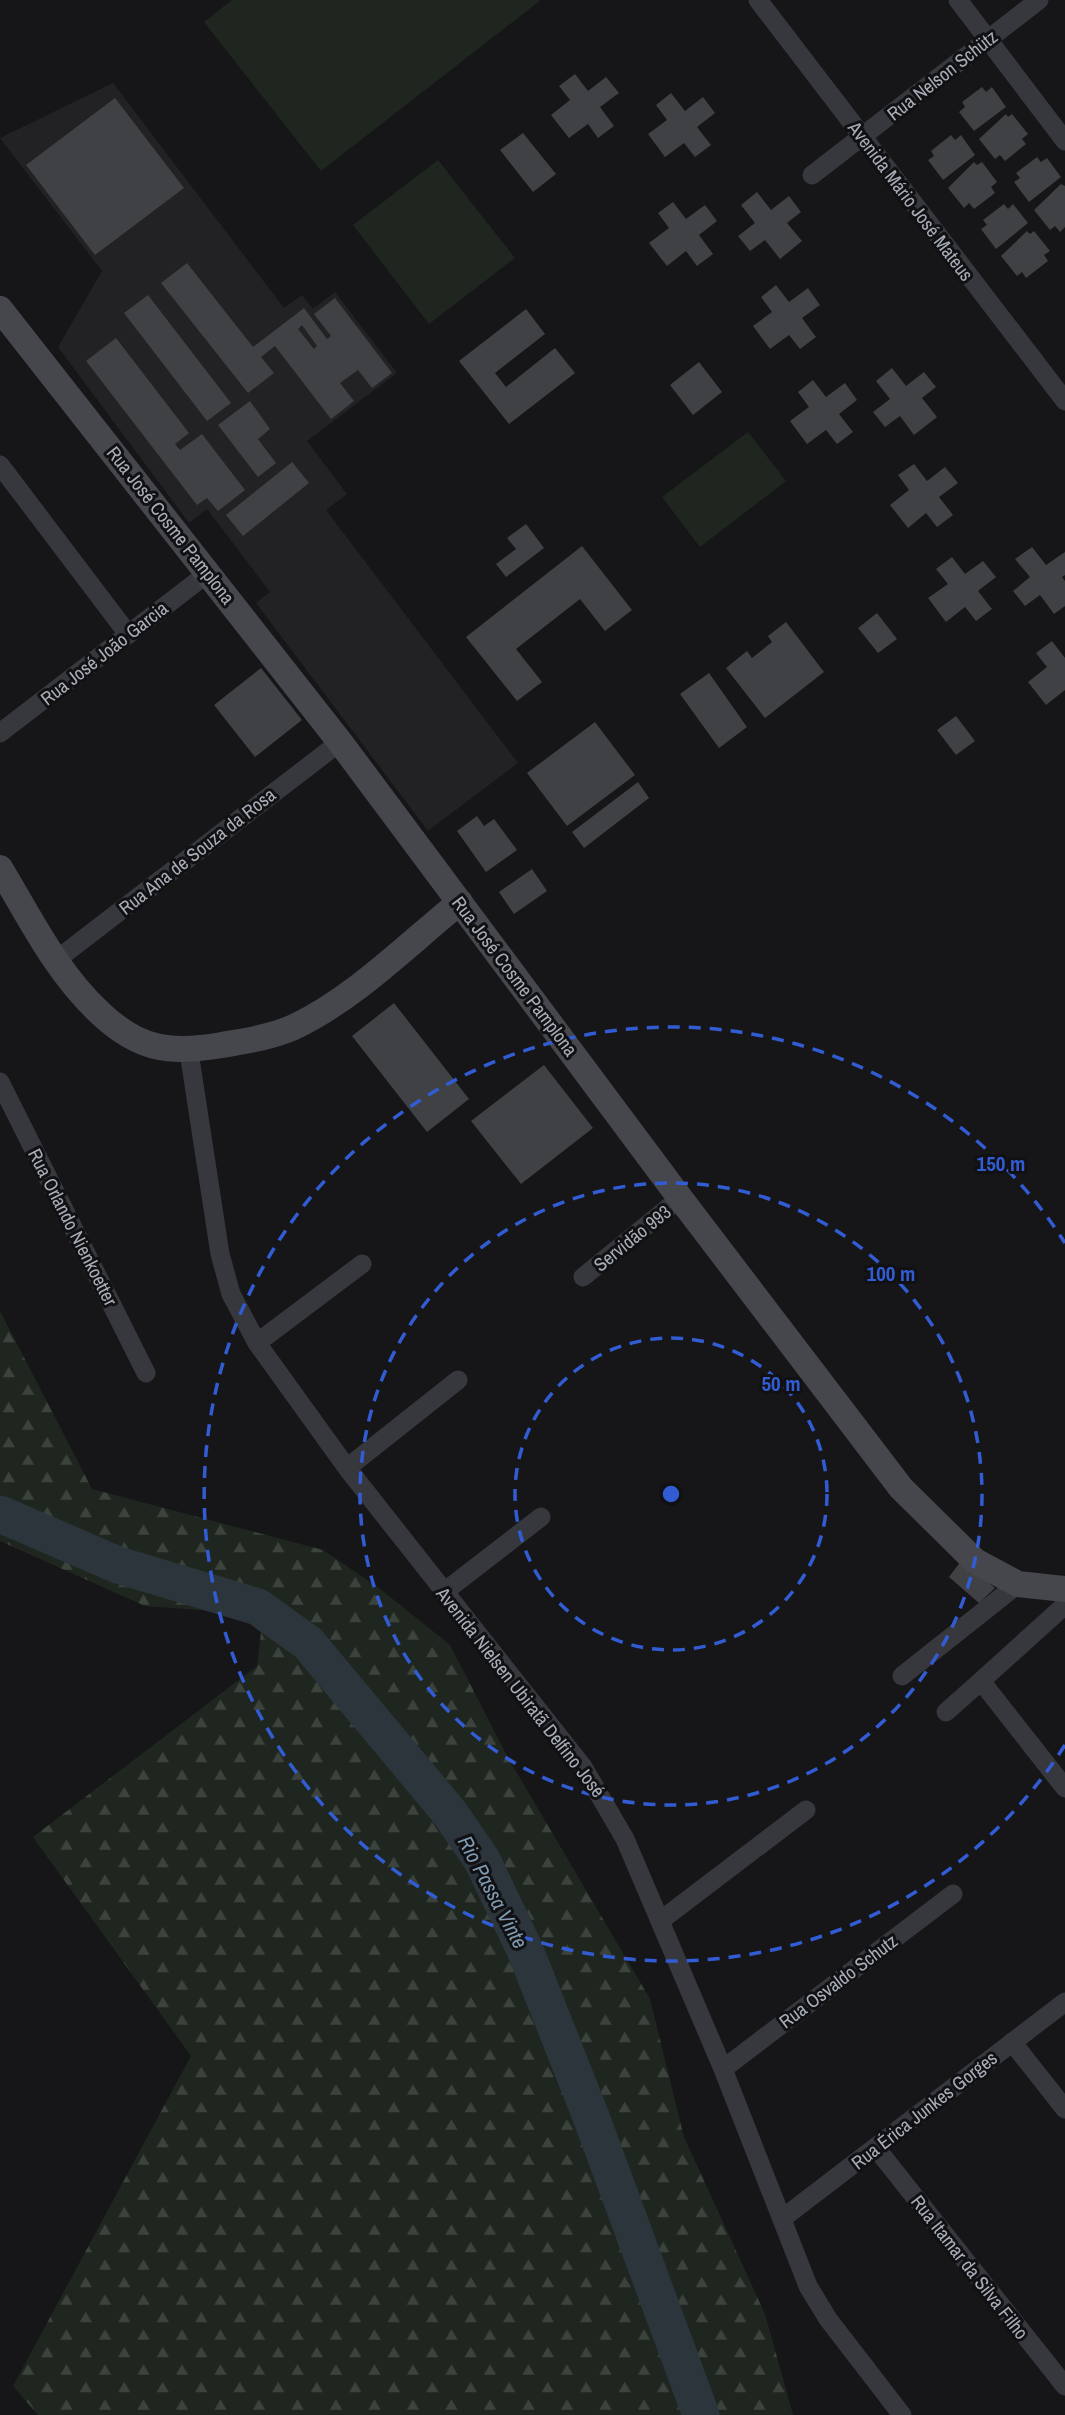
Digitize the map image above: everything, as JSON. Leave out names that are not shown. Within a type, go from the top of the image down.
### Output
[{"type":"main road","name":"Rua José Cosme Pamplona","points":[[0,309],[340,742],[680,1198],[901,1488],[975,1561],[1018,1584],[1065,1589]]},
{"type":"main road","points":[[0,868],[55,961],[82,994],[121,1030],[153,1046],[188,1052],[274,1034],[304,1021],[376,971],[460,902]]},
{"type":"street","name":"Avenida Mário José Mateus","points":[[758,0],[1065,401]]},
{"type":"street","points":[[958,0],[1065,141]]},
{"type":"street","name":"Rua Nelson Schütz","points":[[811,175],[1039,0]]},
{"type":"street","points":[[0,465],[128,634]]},
{"type":"street","name":"Rua José João Garcia","points":[[0,733],[208,573]]},
{"type":"street","name":"Rua Ana de Souza da Rosa","points":[[55,961],[340,742]]},
{"type":"street","name":"Avenida Nielsen Ubiratã Delfino José","points":[[188,1052],[220,1254],[231,1294],[257,1343],[347,1468],[583,1766],[625,1839],[723,2069],[808,2286],[828,2319],[902,2415]]},
{"type":"street","name":"Rua Orlando Nienkoetter","points":[[0,1082],[146,1373]]},
{"type":"street","name":"Servidão 993","points":[[583,1277],[680,1198]]},
{"type":"street","points":[[257,1343],[362,1264]]},
{"type":"street","points":[[347,1468],[458,1380]]},
{"type":"street","points":[[444,1592],[541,1517]]},
{"type":"street","points":[[902,1676],[1018,1584]]},
{"type":"street","points":[[946,1712],[1065,1605]]},
{"type":"street","points":[[981,1681],[1065,1788]]},
{"type":"street","points":[[660,1921],[806,1810]]},
{"type":"street","name":"Rua Osvaldo Schutz","points":[[723,2069],[953,1894]]},
{"type":"street","name":"Rua Érica Junkes Gorges","points":[[783,2218],[1065,2002]]},
{"type":"street","points":[[1012,2042],[1065,2109]]},
{"type":"street","name":"Rua Itamar da Silva Filho","points":[[876,2148],[1065,2386]]},
{"type":"shaded area","points":[[113,83],[284,308],[302,295],[313,309],[335,292],[397,373],[307,441],[347,494],[326,510],[518,763],[428,831],[256,603],[270,592],[207,509],[189,523],[58,347],[102,271],[0,138]]},
{"type":"green space","points":[[232,0],[541,0],[321,171],[204,22]]},
{"type":"green space","points":[[438,160],[515,258],[429,324],[353,225]]},
{"type":"green space","points":[[748,432],[786,481],[700,547],[662,497]]},
{"type":"green space","points":[[0,1311],[92,1489],[323,1550],[379,1588],[450,1645],[507,1756],[650,1999],[684,2137],[765,2314],[793,2415],[38,2415],[13,2386],[191,2056],[33,1837],[257,1666],[261,1632],[241,1613],[145,1606],[0,1541]]},
{"type":"building","points":[[575,74],[588,91],[606,77],[619,93],[600,107],[614,126],[598,138],[588,124],[569,138],[551,115],[570,100],[559,86]]},
{"type":"building","points":[[982,87],[986,92],[992,87],[1006,107],[974,131],[959,112],[965,107],[962,102]]},
{"type":"building","points":[[671,93],[685,111],[703,97],[715,113],[697,127],[711,145],[695,157],[684,143],[665,157],[648,134],[667,120],[656,105]]},
{"type":"building","points":[[115,98],[184,188],[95,255],[26,165]]},
{"type":"building","points":[[1006,114],[1008,117],[1012,114],[1028,134],[1022,139],[1026,144],[1005,161],[1000,155],[995,159],[979,139]]},
{"type":"building","points":[[523,133],[556,174],[533,192],[500,150]]},
{"type":"building","points":[[951,135],[955,140],[961,135],[975,155],[943,180],[928,160],[934,156],[931,151]]},
{"type":"building","points":[[1037,157],[1041,162],[1047,158],[1061,177],[1029,202],[1014,182],[1020,178],[1016,173]]},
{"type":"building","points":[[974,162],[977,165],[982,162],[997,182],[991,187],[995,193],[974,209],[969,203],[964,208],[948,188]]},
{"type":"building","points":[[1061,184],[1065,186],[1065,227],[1060,232],[1055,226],[1050,230],[1034,210]]},
{"type":"building","points":[[757,192],[771,210],[789,196],[801,212],[787,223],[802,241],[780,259],[765,240],[750,251],[738,236],[755,223],[741,205]]},
{"type":"building","points":[[673,202],[686,219],[705,205],[717,221],[699,235],[713,254],[697,266],[686,251],[667,266],[649,243],[669,228],[658,213]]},
{"type":"building","points":[[1004,204],[1008,209],[1013,204],[1028,223],[996,249],[981,229],[987,225],[983,220]]},
{"type":"building","points":[[1027,231],[1030,234],[1034,231],[1050,251],[1044,255],[1048,261],[1026,278],[1022,272],[1017,276],[1001,256]]},
{"type":"building","points":[[187,263],[253,347],[304,308],[327,339],[331,336],[314,314],[335,298],[392,373],[372,388],[358,370],[340,383],[354,401],[331,419],[275,346],[261,357],[274,373],[248,393],[161,283]],"holes":[[[302,325],[317,346],[314,349],[298,329]]]},
{"type":"building","points":[[776,285],[789,302],[808,288],[820,305],[802,318],[816,337],[800,349],[789,335],[770,349],[753,326],[772,312],[761,297]]},
{"type":"building","points":[[148,295],[231,403],[207,421],[124,313]]},
{"type":"building","points":[[526,309],[545,334],[495,373],[506,387],[555,348],[575,373],[509,424],[459,361]]},
{"type":"building","points":[[116,338],[189,433],[175,444],[180,450],[202,434],[245,490],[218,511],[207,498],[197,505],[86,361]]},
{"type":"building","points":[[699,362],[722,392],[693,415],[670,385]]},
{"type":"building","points":[[892,368],[906,386],[924,372],[936,387],[922,398],[937,417],[914,435],[900,416],[885,427],[873,412],[890,399],[876,381]]},
{"type":"building","points":[[813,380],[826,397],[845,383],[857,400],[839,414],[853,432],[837,444],[826,430],[807,444],[790,421],[809,407],[798,392]]},
{"type":"building","points":[[250,401],[270,429],[258,439],[276,463],[258,477],[218,425]]},
{"type":"building","points":[[292,462],[309,483],[243,536],[226,515]]},
{"type":"building","points":[[914,464],[927,481],[945,467],[958,483],[939,497],[953,515],[937,527],[926,513],[908,528],[890,505],[909,490],[898,475]]},
{"type":"building","points":[[526,524],[544,548],[506,577],[496,564],[516,549],[507,538]]},
{"type":"building","points":[[582,546],[632,610],[605,631],[580,599],[516,649],[542,682],[517,701],[466,637]]},
{"type":"building","points":[[1032,547],[1046,565],[1065,552],[1065,575],[1062,577],[1065,581],[1065,606],[1054,614],[1040,595],[1025,606],[1013,591],[1030,577],[1015,559]]},
{"type":"building","points":[[952,557],[965,574],[983,561],[996,577],[978,591],[992,609],[976,621],[965,607],[946,622],[928,598],[948,584],[936,569]]},
{"type":"building","points":[[877,613],[897,639],[878,653],[858,628]]},
{"type":"building","points":[[786,622],[824,672],[765,718],[726,668],[747,651],[752,658],[772,642],[768,636]]},
{"type":"building","points":[[1052,641],[1065,658],[1065,690],[1046,705],[1028,682],[1047,667],[1036,653]]},
{"type":"building","points":[[261,668],[302,720],[255,757],[214,705]]},
{"type":"building","points":[[709,673],[747,727],[719,748],[680,694]]},
{"type":"building","points":[[956,716],[975,741],[956,755],[937,730]]},
{"type":"building","points":[[595,722],[635,775],[567,826],[527,773]]},
{"type":"building","points":[[638,782],[649,798],[584,848],[572,832]]},
{"type":"building","points":[[477,816],[484,826],[494,819],[517,850],[486,872],[457,831]]},
{"type":"building","points":[[532,869],[547,891],[514,914],[499,892]]},
{"type":"building","points":[[394,1003],[469,1099],[427,1132],[352,1036]]},
{"type":"building","points":[[544,1065],[593,1128],[521,1184],[471,1121]]},
{"type":"building","points":[[961,1561],[995,1588],[979,1603],[949,1577]]},
{"type":"waterway","name":"Rio Passa Vinte","points":[[0,1514],[118,1565],[258,1607],[308,1643],[449,1812],[482,1860],[525,1950],[590,2114],[701,2415]]}]
